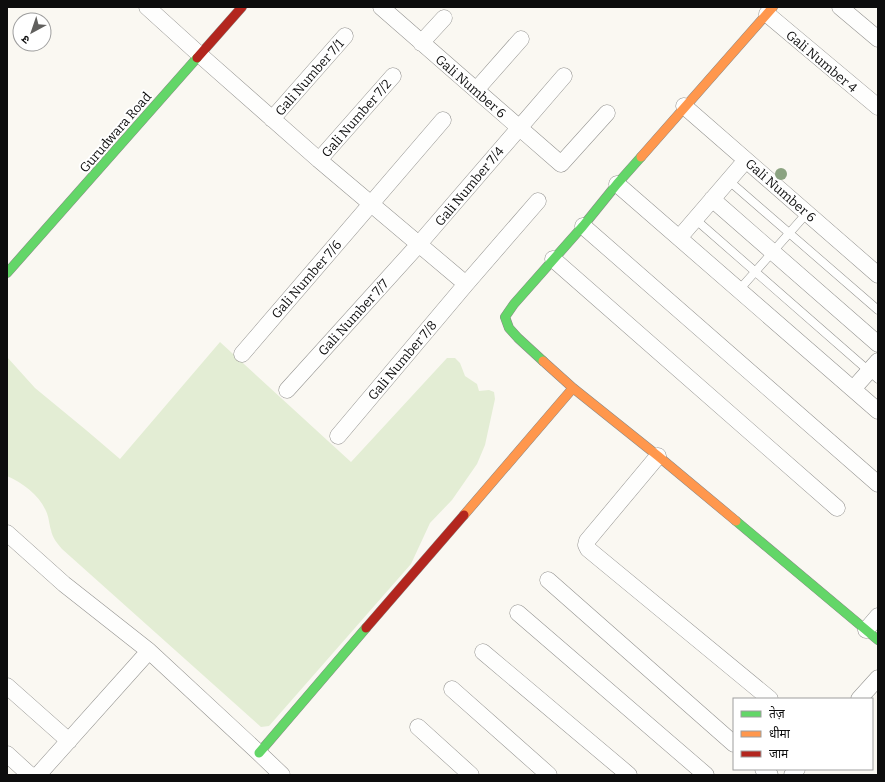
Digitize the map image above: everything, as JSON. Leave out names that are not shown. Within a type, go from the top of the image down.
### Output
[{"type":"street","points":[[147,7],[319,160],[466,284]]},
{"type":"street","name":"Gurudwara Road","points":[[7,273],[242,7]]},
{"type":"street","name":"Gali Number 6","points":[[381,7],[561,164],[607,113]]},
{"type":"street","points":[[840,7],[878,39]]},
{"type":"street","points":[[770,11],[684,106],[583,226],[514,304],[506,317],[509,328],[518,338],[573,388],[658,456],[878,640]]},
{"type":"street","name":"Gali Number 4","points":[[770,11],[878,107]]},
{"type":"street","points":[[422,43],[444,18]]},
{"type":"street","name":"Gali Number 7/1","points":[[272,119],[345,36]]},
{"type":"street","points":[[476,90],[521,38]]},
{"type":"street","name":"Gali Number 7/2","points":[[319,160],[393,76]]},
{"type":"street","name":"Gali Number 7/4","points":[[419,244],[564,76]]},
{"type":"street","name":"Gali Number 6","points":[[684,106],[807,213],[877,264]]},
{"type":"street","name":"Gali Number 7/6","points":[[242,354],[443,120]]},
{"type":"street","points":[[679,238],[746,160]]},
{"type":"street","points":[[617,184],[878,411]]},
{"type":"street","points":[[712,199],[878,344]]},
{"type":"street","name":"Gali Number 7/8","points":[[338,436],[538,201]]},
{"type":"street","points":[[583,226],[878,484]]},
{"type":"street","name":"Gali Number 7/7","points":[[287,390],[419,244]]},
{"type":"street","points":[[553,259],[837,508]]},
{"type":"street","points":[[853,389],[875,370]]},
{"type":"street","points":[[259,753],[573,388]]},
{"type":"street","points":[[658,456],[587,541],[586,545],[588,549],[769,698]]},
{"type":"street","points":[[7,533],[64,584],[149,651],[282,775]]},
{"type":"street","points":[[548,580],[733,743]]},
{"type":"street","points":[[518,612],[706,775]]},
{"type":"street","points":[[866,630],[878,616]]},
{"type":"street","points":[[38,775],[149,651]]},
{"type":"street","points":[[483,652],[629,775]]},
{"type":"street","points":[[860,698],[878,678]]},
{"type":"street","points":[[7,686],[69,741]]},
{"type":"street","points":[[452,689],[549,775]]},
{"type":"street","points":[[418,727],[471,775]]},
{"type":"street","points":[[7,754],[30,775]]},
{"type":"lane","points":[[728,180],[878,310]]},
{"type":"lane","points":[[739,290],[807,213]]},
{"type":"lane","points":[[695,219],[755,272],[875,370]]},
{"type":"green space","points":[[220,342],[351,462],[447,358],[455,358],[460,363],[465,376],[477,384],[479,391],[489,390],[494,392],[495,399],[485,445],[477,464],[452,500],[430,523],[411,564],[269,726],[261,727],[62,549],[52,535],[47,513],[43,505],[25,486],[7,476],[7,357],[35,388],[120,459]]},
{"type":"traffic: fast","points":[[7,273],[197,58]]},
{"type":"traffic: fast","points":[[543,361],[509,328],[505,317],[514,304],[583,226],[641,157]]},
{"type":"traffic: fast","points":[[736,521],[878,640]]},
{"type":"traffic: fast","points":[[259,753],[366,628]]},
{"type":"traffic: slow","points":[[641,157],[773,7]]},
{"type":"traffic: slow","points":[[543,361],[573,388],[736,521]]},
{"type":"traffic: slow","points":[[464,515],[573,388]]},
{"type":"traffic: jam","points":[[197,58],[242,7]]},
{"type":"traffic: jam","points":[[366,628],[464,515]]}]
